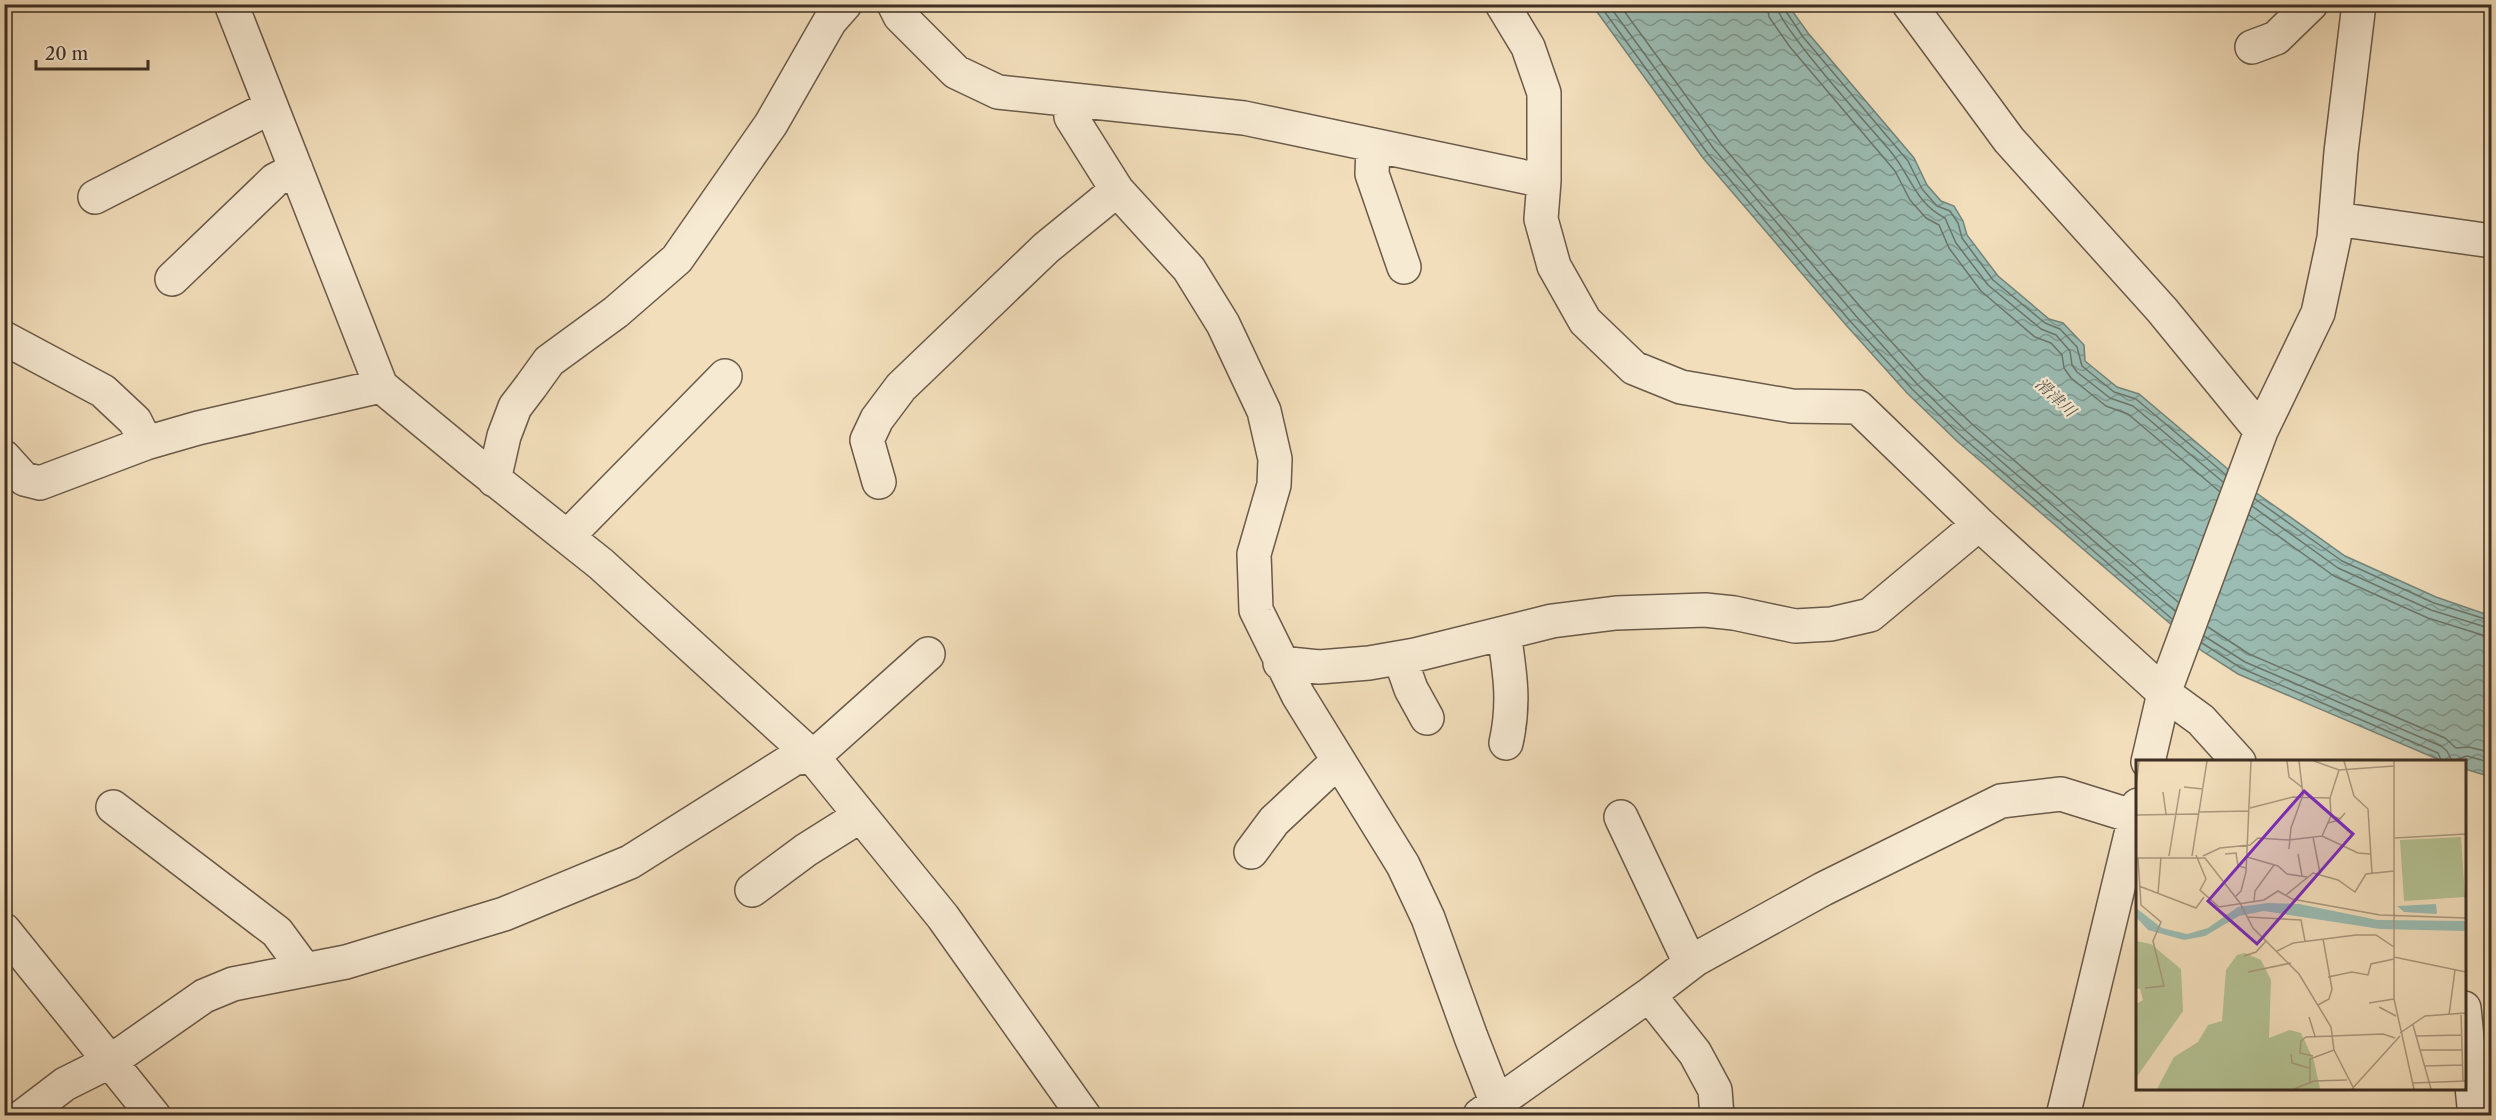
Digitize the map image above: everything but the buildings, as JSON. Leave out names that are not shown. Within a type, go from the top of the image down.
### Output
[{"type":"street","points":[[231,4],[381,386],[600,564],[813,757],[943,917],[1084,1116]]},
{"type":"street","points":[[494,480],[504,436],[511,417],[531,386],[549,362],[616,312],[677,259],[771,124],[830,21],[844,4]]},
{"type":"street","points":[[894,4],[900,16],[956,72],[998,93],[1244,118],[1544,181]]},
{"type":"street","points":[[1502,4],[1528,47],[1544,93],[1544,181],[1541,219],[1554,266],[1585,321],[1634,368],[1681,387],[1792,406],[1858,407],[1979,524],[2166,686],[2237,760]]},
{"type":"street","points":[[1909,4],[2009,140],[2162,310],[2259,439]]},
{"type":"street","points":[[2252,47],[2276,38],[2311,4]]},
{"type":"street","points":[[2148,760],[2166,686],[2259,439],[2318,313],[2334,238],[2341,152],[2359,4]]},
{"type":"street","points":[[1070,100],[1071,117],[1117,190],[1189,269],[1223,324],[1264,411],[1275,459],[1274,485],[1254,554],[1256,610],[1280,663],[1403,865],[1428,918],[1471,1037],[1488,1108],[1649,995],[1690,963],[1823,889],[2001,801],[2061,794],[2136,811],[2063,1116]]},
{"type":"street","points":[[95,197],[271,107]]},
{"type":"street","points":[[1373,146],[1372,174],[1404,267]]},
{"type":"street","points":[[172,279],[275,180],[296,169]]},
{"type":"street","points":[[879,482],[867,440],[877,418],[902,387],[1046,248],[1117,190]]},
{"type":"street","points":[[2336,219],[2492,241]]},
{"type":"street","points":[[4,338],[39,354],[103,391],[135,421],[146,443]]},
{"type":"street","points":[[567,537],[725,376]]},
{"type":"street","points":[[11,478],[40,483],[146,443],[198,428],[381,386]]},
{"type":"street","points":[[1280,663],[1319,667],[1400,658],[1552,621],[1616,613],[1705,610],[1734,613],[1795,626],[1831,624],[1870,615],[1979,524]]},
{"type":"street","points":[[1504,633],[1512,686],[1511,719],[1506,743]]},
{"type":"street","points":[[23,1116],[65,1084],[111,1061],[204,996],[233,984],[346,962],[504,914],[630,862],[795,758],[813,757],[928,654]]},
{"type":"street","points":[[1400,658],[1411,689],[1427,717]]},
{"type":"street","points":[[1251,852],[1274,821],[1338,761]]},
{"type":"street","points":[[113,807],[277,932],[305,970]]},
{"type":"street","points":[[752,890],[806,850],[860,816]]},
{"type":"street","points":[[1621,817],[1690,963]]},
{"type":"street","points":[[4,930],[154,1116]]},
{"type":"street","points":[[1649,995],[1695,1053],[1714,1090],[1717,1116]]},
{"type":"street","points":[[2466,1028],[2475,1116]]},
{"type":"water","name":"滑津川","points":[[1592,5],[1788,5],[1808,33],[1914,158],[1927,185],[1941,201],[1954,206],[1963,221],[1967,235],[1998,276],[2049,319],[2063,323],[2084,345],[2085,361],[2117,387],[2139,394],[2255,492],[2345,556],[2436,597],[2491,616],[2491,777],[2466,769],[2466,760],[2440,760],[2238,674],[2202,651],[1957,441],[1907,393],[1703,158]]}]
